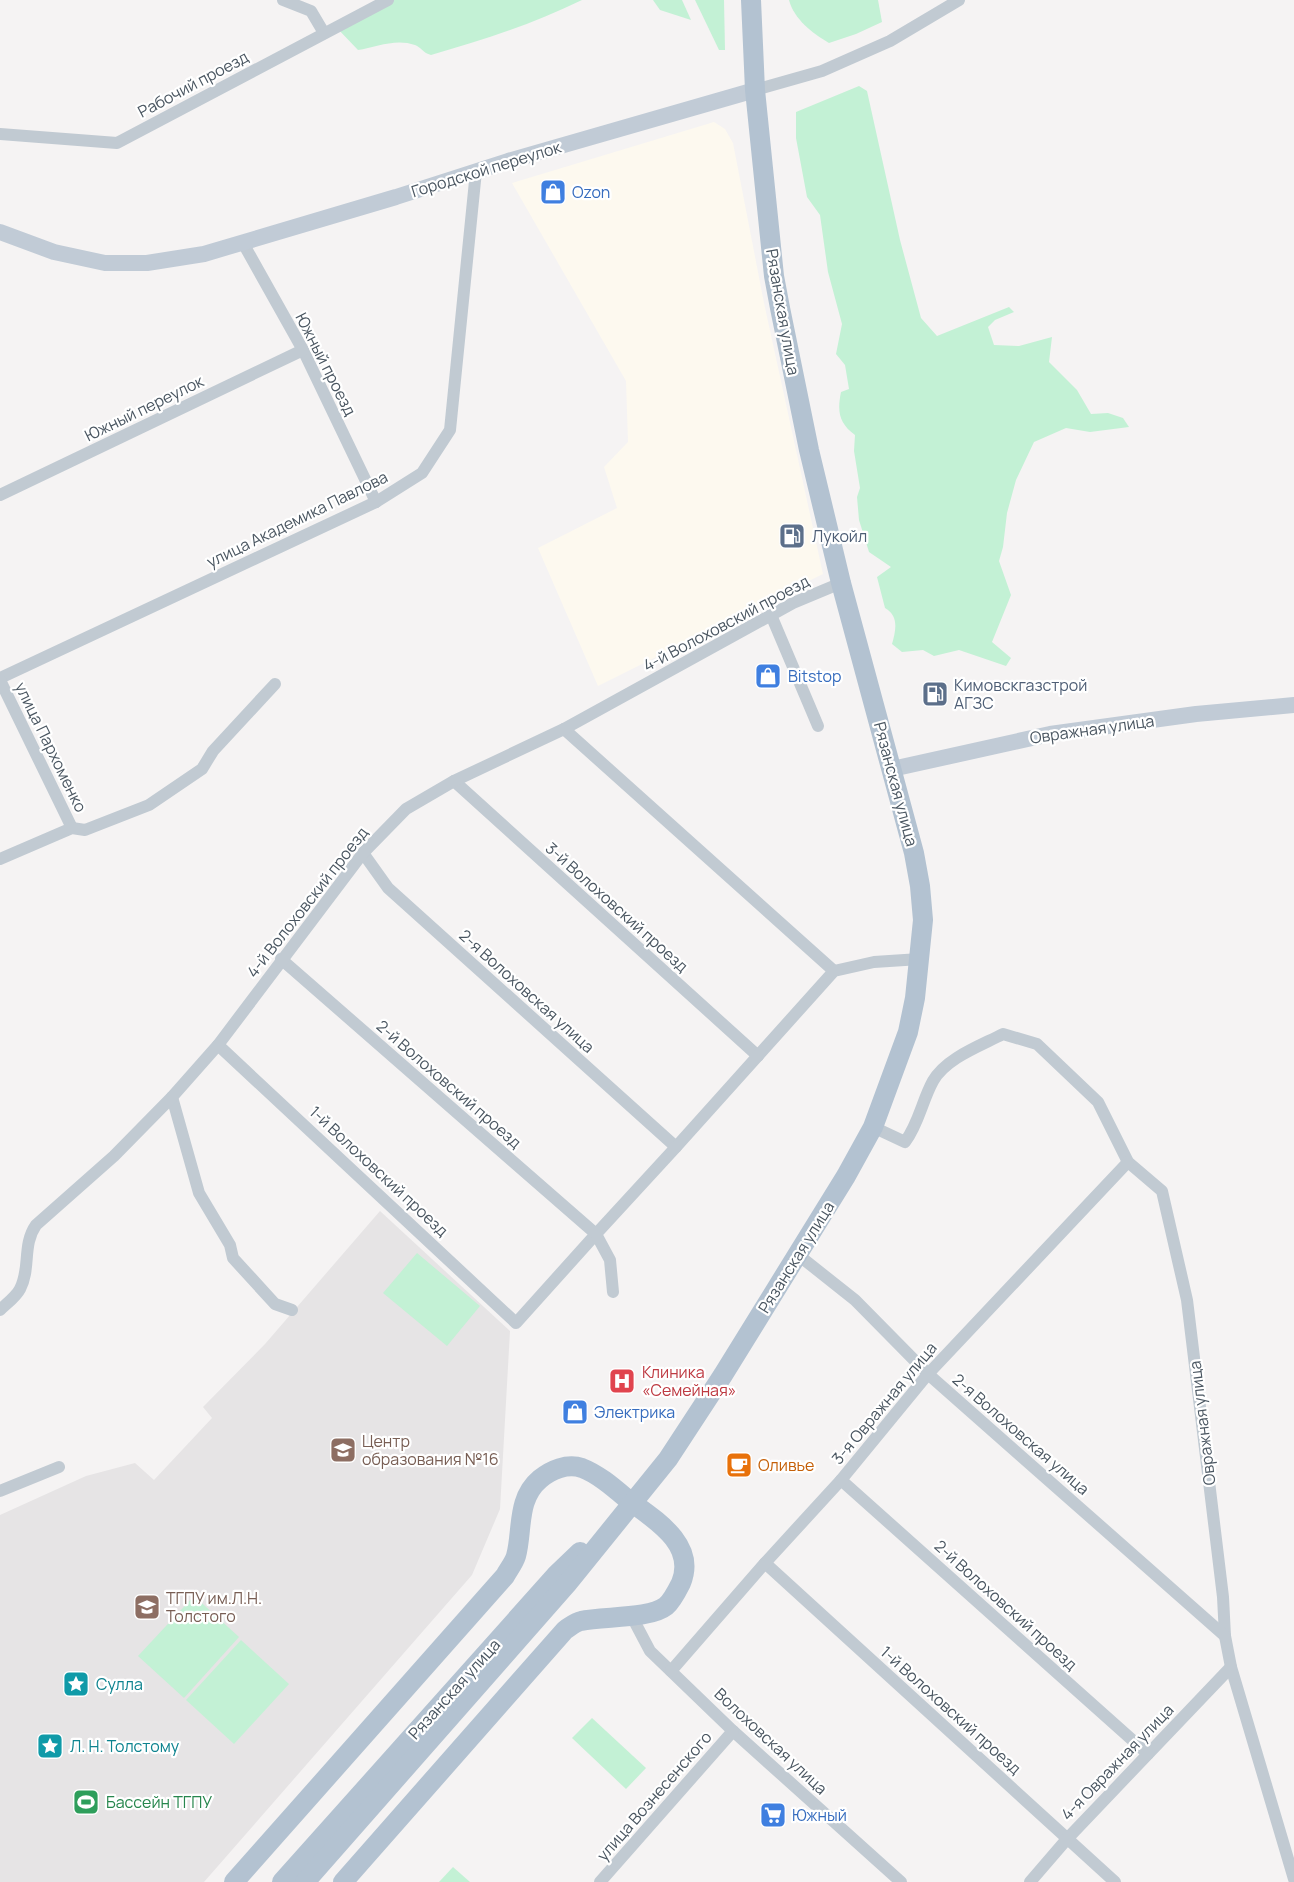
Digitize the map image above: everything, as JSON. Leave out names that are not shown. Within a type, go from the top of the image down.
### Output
[{"type":"main road","name":"Рязанская улица","points":[[305,1882],[512,1649],[668,1459],[846,1176],[873,1127],[908,1032],[920,959],[923,920],[920,886],[914,853],[841,583],[808,450],[780,308],[774,276],[755,90],[751,0]]},
{"type":"main road","name":"Городской переулок","points":[[0,231],[54,252],[105,263],[147,263],[204,254],[476,171],[755,90]]},
{"type":"main road","name":"Овражная улица","points":[[892,769],[1050,734],[1196,714],[1294,705]]},
{"type":"main road","points":[[234,1882],[505,1576],[516,1557],[521,1511],[538,1480],[564,1466],[581,1468],[604,1482],[668,1531],[680,1545],[685,1559],[684,1576],[677,1592],[665,1607],[649,1614],[578,1621],[565,1630],[343,1882]]},
{"type":"main road","name":"Рязанская улица","points":[[282,1882],[557,1574],[633,1503]]},
{"type":"main road","points":[[512,1649],[565,1630]]},
{"type":"street","points":[[283,0],[311,11],[324,33]]},
{"type":"street","name":"Рабочий проезд","points":[[0,134],[117,143],[388,0]]},
{"type":"street","name":"Городской переулок","points":[[755,90],[822,71],[890,42],[959,0]]},
{"type":"street","name":"улица Академика Павлова","points":[[0,679],[376,502],[422,474],[450,430],[476,171]]},
{"type":"street","name":"Южный проезд","points":[[243,243],[303,350],[376,502]]},
{"type":"street","name":"Южный переулок","points":[[0,495],[303,350]]},
{"type":"street","name":"4-й Волоховский проезд","points":[[0,1310],[20,1290],[26,1269],[29,1234],[36,1225],[114,1156],[218,1045],[363,853],[406,809],[454,781],[564,729],[793,603],[841,583]]},
{"type":"street","points":[[771,615],[818,726]]},
{"type":"street","name":"улица Пархоменко","points":[[0,679],[72,828]]},
{"type":"street","points":[[0,859],[72,828],[85,831],[149,805],[202,769],[213,751],[275,684]]},
{"type":"street","points":[[564,729],[834,971]]},
{"type":"street","name":"3-й Волоховский проезд","points":[[454,781],[758,1056]]},
{"type":"street","name":"2-я Волоховская улица","points":[[363,853],[388,888],[676,1147]]},
{"type":"street","name":"2-й Волоховский проезд","points":[[281,959],[596,1234]]},
{"type":"street","points":[[613,1292],[610,1260],[596,1234],[834,971],[874,962],[920,959]]},
{"type":"street","name":"Овражная улица","points":[[873,1127],[905,1142],[914,1130],[933,1080],[953,1061],[1003,1034],[1037,1044],[1098,1102],[1128,1162],[1162,1191],[1187,1299],[1223,1597],[1225,1636],[1231,1667],[1294,1879]]},
{"type":"street","name":"1-й Волоховский проезд","points":[[218,1045],[516,1323],[596,1234]]},
{"type":"street","points":[[172,1096],[199,1193],[230,1245],[233,1258],[275,1304],[292,1310]]},
{"type":"street","name":"3-я Овражная улица","points":[[671,1671],[841,1480],[928,1374],[1128,1162]]},
{"type":"street","name":"2-я Волоховская улица","points":[[797,1254],[855,1300],[928,1374],[1225,1636]]},
{"type":"street","points":[[0,1491],[59,1467]]},
{"type":"street","name":"2-й Волоховский проезд","points":[[841,1480],[1148,1754]]},
{"type":"street","name":"1-й Волоховский проезд","points":[[765,1563],[1115,1882]]},
{"type":"street","name":"Волоховская улица","points":[[631,1615],[650,1652],[733,1731],[901,1882]]},
{"type":"street","name":"4-я Овражная улица","points":[[1030,1882],[1067,1839],[1231,1667]]},
{"type":"street","name":"улица Вознесенского","points":[[600,1882],[733,1731]]},
{"type":"shaded area","points":[[714,122],[725,129],[733,143],[764,303],[823,574],[598,686],[538,548],[617,508],[604,467],[628,442],[626,381],[512,183]]},
{"type":"shaded area","points":[[380,1211],[510,1331],[500,1509],[472,1575],[204,1882],[0,1882],[0,1515],[86,1476],[135,1463],[154,1480],[212,1418],[203,1407],[265,1344]]},
{"type":"green space","points":[[389,0],[582,0],[508,31],[431,55],[415,45],[401,42],[358,50],[336,27]]},
{"type":"green space","points":[[653,0],[682,0],[691,20],[660,10]]},
{"type":"green space","points":[[695,0],[724,0],[725,50],[719,50]]},
{"type":"green space","points":[[789,0],[878,0],[882,22],[829,43],[804,25],[791,7]]},
{"type":"green space","points":[[859,86],[867,91],[900,240],[921,318],[937,336],[1009,307],[1014,312],[995,320],[988,327],[994,345],[1019,346],[1052,337],[1049,362],[1077,390],[1091,414],[1108,413],[1123,418],[1129,427],[1090,432],[1066,428],[1034,442],[1016,480],[1007,513],[999,561],[1011,595],[992,642],[1011,658],[1006,666],[959,650],[934,656],[923,650],[902,652],[892,644],[894,619],[885,608],[877,577],[891,567],[869,552],[859,520],[857,497],[860,488],[854,451],[855,435],[842,421],[839,411],[841,392],[849,389],[845,365],[836,354],[842,324],[828,272],[820,215],[807,197],[796,138],[796,112]]},
{"type":"green space","points":[[417,1253],[480,1306],[447,1346],[383,1293]]},
{"type":"green space","points":[[194,1596],[239,1637],[184,1698],[138,1656]]},
{"type":"green space","points":[[241,1640],[289,1684],[234,1744],[186,1700]]},
{"type":"green space","points":[[592,1718],[646,1768],[626,1789],[572,1738]]},
{"type":"green space","points":[[453,1867],[470,1882],[439,1882]]},
{"type":"place","name":"Ozon","points":[[553,192]]},
{"type":"place","name":"Лукойл","points":[[792,536]]},
{"type":"place","name":"Bitstop","points":[[768,676]]},
{"type":"place","name":"Кимовскгазстрой АГЗС","points":[[935,694]]},
{"type":"place","name":"Клиника «Семейная»","points":[[622,1381]]},
{"type":"place","name":"Электрика","points":[[575,1412]]},
{"type":"place","name":"Центр образования №16","points":[[343,1450]]},
{"type":"place","name":"Оливье","points":[[739,1465]]},
{"type":"place","name":"ТГПУ им.Л.Н. Толстого","points":[[147,1607]]},
{"type":"place","name":"Сулла","points":[[76,1684]]},
{"type":"place","name":"Л. Н. Толстому","points":[[50,1746]]},
{"type":"place","name":"Бассейн ТГПУ","points":[[86,1802]]},
{"type":"place","name":"Южный","points":[[773,1815]]}]
